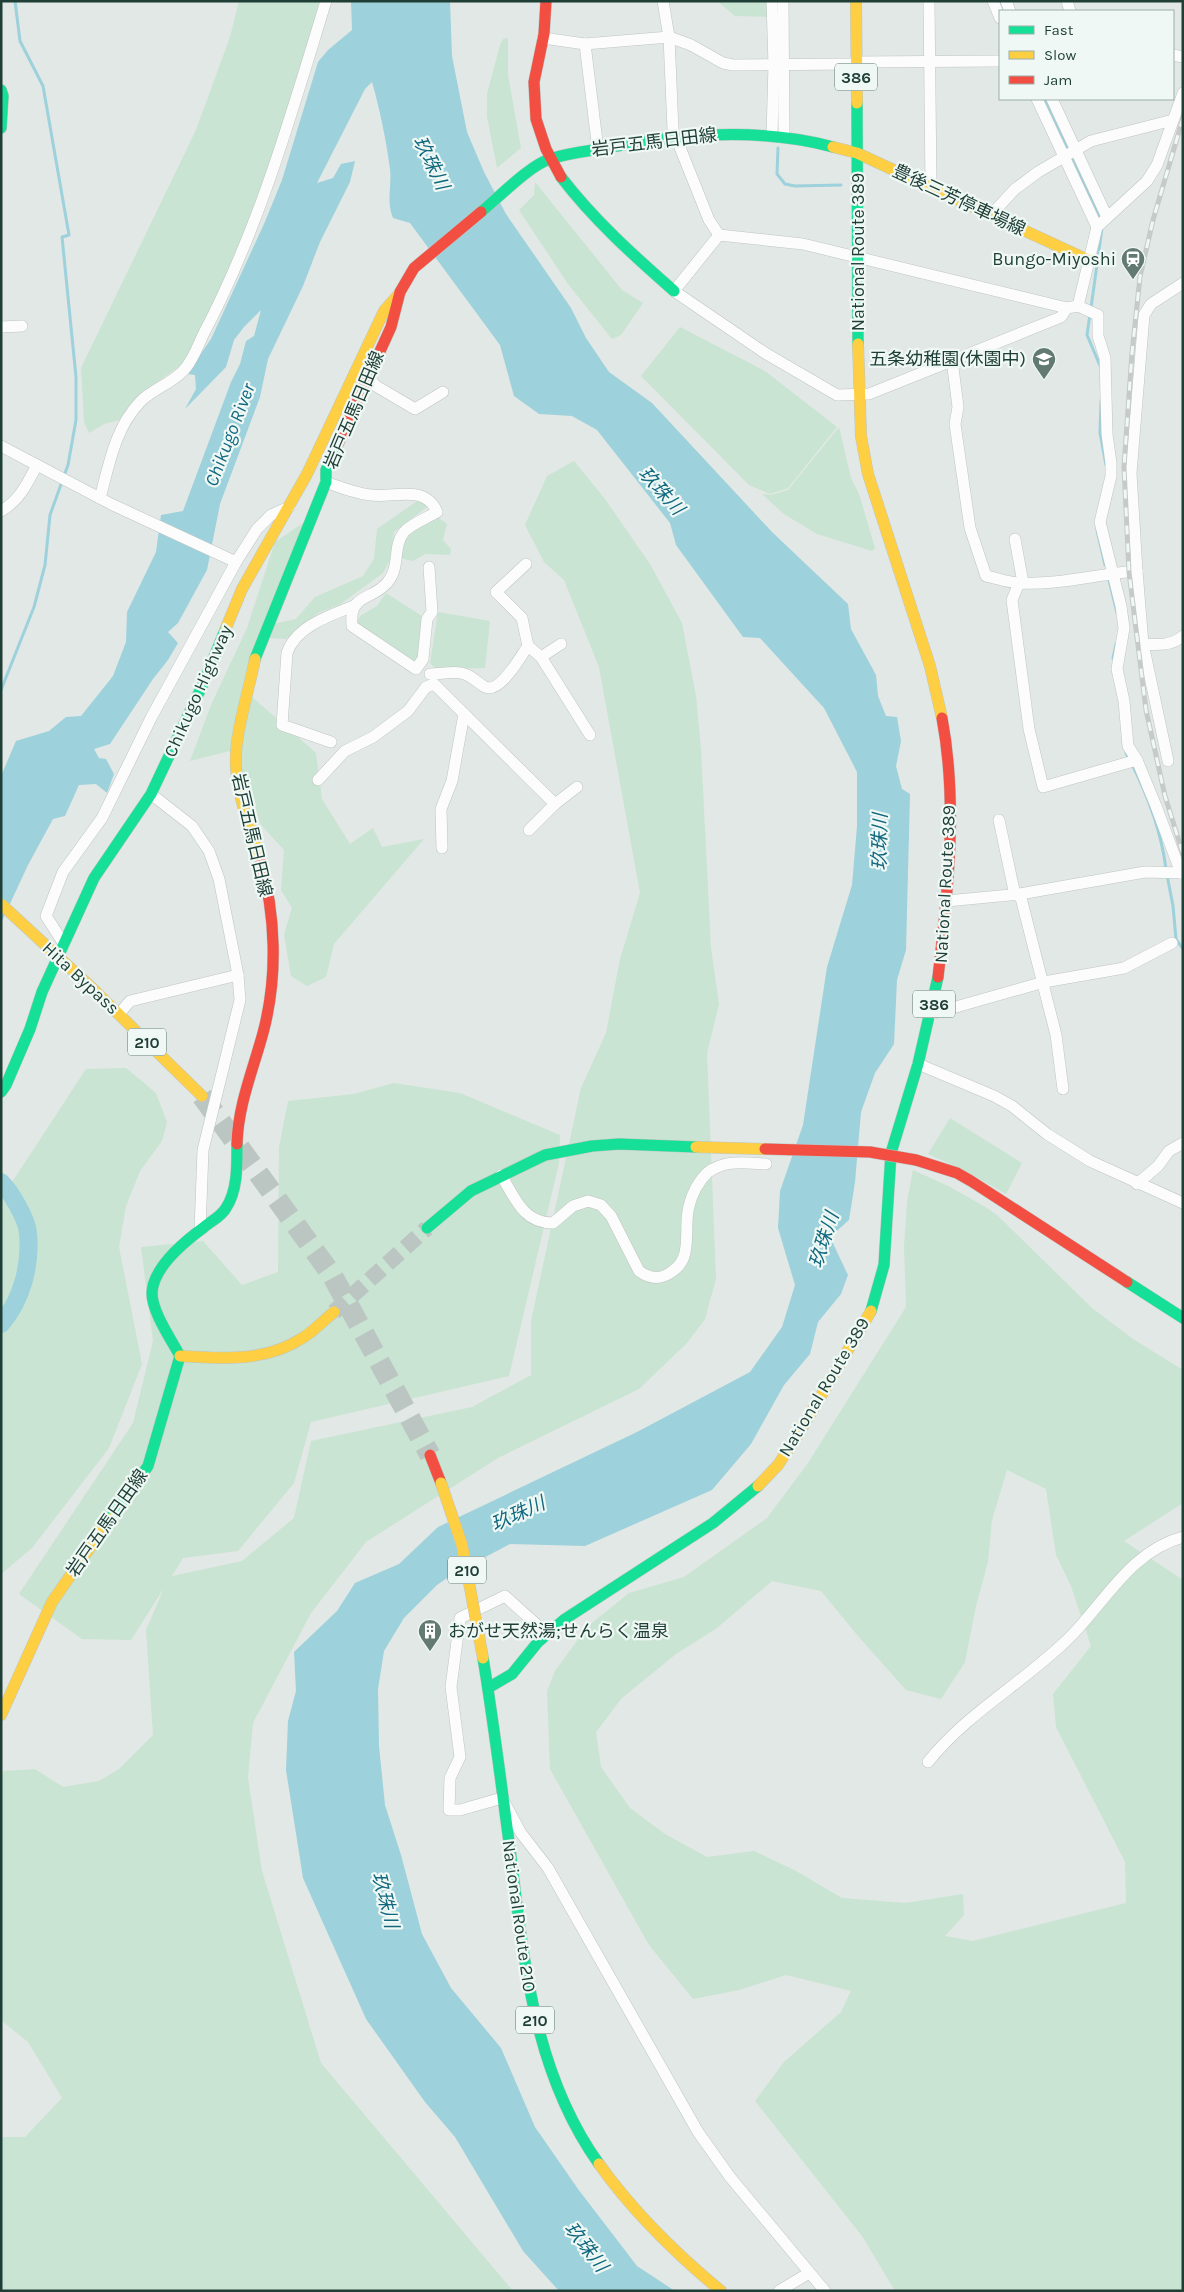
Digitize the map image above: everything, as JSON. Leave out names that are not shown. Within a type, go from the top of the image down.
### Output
[{"type":"main road","points":[[546,1],[543,38],[534,88],[535,109],[549,159],[580,201],[674,291]]},
{"type":"main road","name":"386","points":[[856,1],[857,153]]},
{"type":"main road","points":[[1,90],[3,96],[1,128]]},
{"type":"main road","name":"岩戸五馬日田線","points":[[1,1715],[52,1602],[148,1466],[180,1356],[156,1307],[152,1294],[156,1279],[162,1268],[200,1230],[225,1211],[233,1190],[236,1134],[242,1100],[269,1006],[272,965],[266,886],[261,858],[238,784],[235,761],[236,750],[258,649],[326,482],[326,470],[367,376],[391,327],[400,292],[414,268],[424,259],[534,167],[549,159],[677,138],[738,133],[822,142],[857,153]]},
{"type":"main road","name":"豊後三芳停車場線","points":[[857,153],[1088,260]]},
{"type":"main road","name":"National Route 389","points":[[488,1688],[512,1674],[525,1656],[565,1619],[733,1508],[767,1478],[800,1433],[864,1325],[879,1288],[886,1251],[891,1153],[918,1064],[940,970],[947,901],[949,774],[943,722],[930,666],[868,474],[861,436],[858,396],[857,153]]},
{"type":"main road","name":"Chikugo Highway","points":[[1,1092],[6,1086],[30,1029],[42,992],[94,878],[151,794],[202,684],[242,589],[289,507],[384,311],[400,292]]},
{"type":"main road","name":"Hita Bypass","points":[[1,904],[119,1014],[202,1096]]},
{"type":"main road","points":[[427,1228],[471,1191],[501,1175],[545,1155],[592,1146],[619,1144],[870,1152],[936,1165],[971,1181],[1183,1318]]},
{"type":"main road","points":[[180,1356],[231,1360],[269,1353],[301,1339],[334,1312]]},
{"type":"main road","name":"210","points":[[430,1455],[462,1545],[488,1688]]},
{"type":"main road","name":"National Route 210","points":[[488,1688],[521,1942],[530,1995],[538,2029],[567,2108],[594,2156],[629,2204],[672,2251],[721,2291]]},
{"type":"street","points":[[100,498],[116,439],[127,418],[141,401],[184,371],[240,258],[261,205],[326,1]]},
{"type":"street","points":[[663,1],[669,37],[674,130],[709,220],[719,235]]},
{"type":"street","points":[[772,1],[778,65]]},
{"type":"street","points":[[778,136],[778,65],[782,1]]},
{"type":"street","points":[[930,1],[930,186]]},
{"type":"street","points":[[993,1],[999,16]]},
{"type":"street","points":[[543,38],[585,44],[669,37],[691,45],[723,63],[778,65],[999,61]]},
{"type":"street","points":[[585,44],[598,150]]},
{"type":"street","points":[[719,235],[674,291],[765,353],[837,395],[858,396],[869,394],[1061,317],[1072,307],[1097,227],[1147,181],[1156,165],[1183,93]]},
{"type":"street","points":[[1037,100],[1097,227]]},
{"type":"street","points":[[1052,100],[1107,217]]},
{"type":"street","points":[[992,214],[1015,190],[1038,172],[1091,140],[1173,120]]},
{"type":"street","points":[[719,235],[803,244],[1072,307],[1098,315],[1098,336],[1106,358],[1107,434],[1111,463],[1111,476],[1100,522],[1108,573],[1121,606],[1124,628],[1117,669],[1124,701],[1128,746],[1132,761],[1179,873],[1144,872],[1017,894],[947,901]]},
{"type":"street","points":[[1168,761],[1143,644],[1130,473],[1144,315],[1151,304],[1183,283]]},
{"type":"street","points":[[1,327],[22,326]]},
{"type":"street","points":[[952,360],[958,407],[955,424],[970,528],[986,576],[1021,583],[1066,581],[1108,573],[1137,571]]},
{"type":"street","points":[[367,376],[376,386],[415,408],[442,392]]},
{"type":"street","points":[[1,446],[111,504],[236,562]]},
{"type":"street","points":[[1,511],[12,505],[23,493],[37,465]]},
{"type":"street","points":[[326,482],[352,492],[375,495],[405,494],[424,496],[433,502],[437,512],[404,531],[398,544],[396,569],[386,584],[358,601],[351,613],[352,626],[416,669],[423,659],[427,619],[432,612],[429,567]]},
{"type":"street","points":[[64,944],[46,916],[63,872],[102,818],[151,718],[236,562],[257,529],[270,515],[289,507]]},
{"type":"street","points":[[1014,539],[1021,583],[1012,600],[1029,729],[1043,786],[1132,761]]},
{"type":"street","points":[[526,564],[496,592],[522,618],[528,646],[541,656],[590,734]]},
{"type":"street","points":[[331,742],[282,725],[287,653],[290,643],[302,632],[320,620],[356,605]]},
{"type":"street","points":[[1143,644],[1161,646],[1178,640],[1183,636]]},
{"type":"street","points":[[541,656],[561,644]]},
{"type":"street","points":[[318,780],[346,751],[373,737],[408,711],[432,679],[461,673],[473,677],[485,687],[491,688],[502,683],[528,646]]},
{"type":"street","points":[[420,663],[464,714],[556,804]]},
{"type":"street","points":[[442,848],[441,809],[452,781],[464,714]]},
{"type":"street","points":[[529,830],[577,787]]},
{"type":"street","points":[[151,794],[192,826],[209,850],[219,879],[238,976],[240,1000],[203,1150],[200,1230]]},
{"type":"street","points":[[999,820],[1017,894],[1044,982],[1056,1035],[1063,1089]]},
{"type":"street","points":[[931,1014],[1044,982],[1124,968],[1172,944]]},
{"type":"street","points":[[119,1014],[130,1001],[238,976]]},
{"type":"street","points":[[918,1064],[994,1096],[1012,1106],[1047,1134],[1090,1161],[1137,1184],[1183,1203]]},
{"type":"street","points":[[1137,1184],[1158,1166],[1169,1150],[1183,1143]]},
{"type":"street","points":[[501,1175],[518,1203],[530,1218],[541,1223],[553,1223],[573,1206],[588,1201],[601,1205],[611,1216],[639,1270],[647,1277],[661,1277],[674,1271],[682,1260],[688,1242],[687,1214],[690,1199],[692,1193],[706,1175],[728,1163],[766,1164]]},
{"type":"street","points":[[928,1762],[945,1740],[1018,1682],[1068,1639],[1126,1572],[1148,1554],[1174,1539],[1183,1537]]},
{"type":"street","points":[[547,1634],[505,1596],[460,1618],[451,1687],[460,1758],[450,1778],[454,1810],[502,1798],[521,1833],[556,1882],[698,2132],[730,2177],[825,2291]]},
{"type":"street","points":[[778,2291],[809,2272]]},
{"type":"green space","points":[[239,1],[320,1],[286,115],[249,221],[201,333],[180,366],[140,394],[119,420],[104,424],[89,433],[84,422],[81,368],[196,130],[230,37]]},
{"type":"green space","points":[[717,1],[770,1],[770,17],[735,16]]},
{"type":"green space","points":[[508,38],[508,75],[521,148],[497,168],[487,117],[487,94],[500,45],[503,39]]},
{"type":"green space","points":[[535,182],[622,290],[643,303],[621,335],[612,339],[568,284],[519,210],[534,195]]},
{"type":"green space","points":[[680,327],[765,371],[837,427],[788,488],[770,494],[749,485],[641,376]]},
{"type":"green space","points":[[839,427],[851,478],[859,494],[875,548],[872,551],[817,534],[784,514],[762,494],[771,495],[788,490]]},
{"type":"green space","points":[[574,461],[605,499],[650,564],[682,623],[696,696],[701,749],[711,948],[719,1004],[707,1053],[716,1279],[705,1319],[687,1343],[639,1389],[498,1458],[366,1542],[311,1613],[253,1723],[248,1778],[262,1871],[321,2063],[513,2291],[1,2291],[1,2137],[25,2137],[62,2098],[28,2042],[1,2020],[1,1782],[3,1771],[35,1769],[63,1787],[99,1781],[119,1769],[153,1735],[146,1630],[164,1588],[131,1640],[82,1639],[19,1594],[133,1423],[153,1341],[141,1247],[203,1241],[242,1285],[278,1272],[279,1147],[288,1101],[354,1094],[394,1083],[460,1093],[560,1135],[559,1163],[509,1376],[311,1422],[294,1483],[238,1551],[183,1558],[172,1576],[242,1561],[294,1518],[311,1441],[472,1407],[531,1375],[531,1321],[581,1088],[606,1033],[620,959],[640,893],[599,667],[564,580],[544,562],[525,525],[547,476]]},
{"type":"green space","points":[[420,499],[428,506],[394,532],[390,560],[383,573],[339,605],[318,613],[286,639],[268,638],[273,624],[296,619],[315,597],[363,576],[374,559],[377,529]]},
{"type":"green space","points":[[437,517],[447,524],[443,540],[451,549],[450,555],[425,554],[413,561],[399,558],[400,544],[414,531]]},
{"type":"green space","points":[[306,521],[245,691],[316,753],[322,799],[350,844],[373,828],[382,847],[424,839],[334,944],[326,977],[307,986],[291,976],[284,934],[292,908],[281,890],[284,850],[261,825],[230,751],[190,761],[211,705],[247,628],[275,542]]},
{"type":"green space","points":[[386,593],[425,618],[417,666],[355,626],[360,616],[377,606]]},
{"type":"green space","points":[[438,612],[490,621],[485,668],[436,669],[430,663]]},
{"type":"green space","points":[[126,1068],[156,1093],[167,1122],[162,1141],[140,1171],[126,1206],[119,1247],[142,1364],[109,1448],[32,1548],[1,1574],[1,1199],[86,1069]]},
{"type":"green space","points":[[950,1118],[1022,1163],[1006,1194],[966,1171],[928,1154]]},
{"type":"green space","points":[[913,1170],[950,1187],[984,1206],[997,1215],[1092,1308],[1133,1339],[1183,1370],[1183,1503],[1124,1541],[1183,1580],[1183,2291],[895,2291],[862,2236],[755,2101],[784,2062],[841,2012],[851,1991],[786,1975],[739,1990],[693,1999],[649,1945],[550,1769],[547,1691],[555,1671],[587,1627],[629,1593],[684,1577],[767,1518],[808,1463],[906,1307],[904,1247],[907,1202]],"holes":[[[1007,1470],[1046,1489],[1056,1555],[1071,1586],[1091,1646],[1053,1694],[1056,1727],[1125,1862],[1126,1903],[973,1941],[945,1936],[964,1915],[963,1894],[906,1903],[842,1898],[796,1871],[754,1851],[707,1857],[665,1834],[630,1808],[601,1767],[596,1732],[622,1698],[676,1654],[717,1628],[772,1581],[821,1591],[906,1690],[941,1699],[965,1662],[976,1606],[988,1562],[992,1520]]]},
{"type":"water","points":[[351,1],[450,1],[452,56],[467,132],[484,172],[506,214],[571,308],[586,338],[609,372],[652,403],[772,532],[848,604],[851,629],[876,675],[878,696],[886,716],[897,717],[901,741],[896,766],[902,789],[910,794],[906,950],[897,980],[894,1044],[875,1073],[861,1112],[855,1182],[849,1220],[830,1237],[848,1275],[841,1294],[818,1322],[810,1354],[784,1385],[751,1444],[712,1490],[585,1546],[510,1544],[453,1574],[437,1585],[404,1618],[384,1651],[378,1689],[379,1746],[385,1805],[401,1855],[422,1934],[451,1988],[501,2048],[535,2127],[578,2189],[637,2266],[675,2291],[559,2291],[523,2251],[455,2137],[425,2102],[366,2019],[303,1878],[286,1770],[288,1721],[296,1691],[294,1652],[337,1611],[355,1583],[399,1564],[438,1527],[637,1432],[750,1372],[782,1327],[795,1285],[778,1228],[780,1191],[803,1125],[827,967],[852,885],[857,826],[857,772],[824,708],[760,638],[743,637],[676,545],[670,523],[597,430],[572,416],[539,414],[514,396],[500,345],[410,223],[393,218],[390,206],[388,158],[372,82],[365,89],[317,183],[333,178],[341,164],[355,161],[350,182],[320,242],[303,286],[268,359],[260,397],[220,504],[207,570],[178,623],[168,632],[178,643],[110,744],[94,749],[99,758],[106,759],[114,774],[107,793],[96,784],[79,785],[65,816],[53,819],[28,865],[1,923],[1,776],[16,741],[49,731],[66,717],[81,716],[113,676],[126,642],[127,612],[156,552],[161,515],[183,511],[231,382],[240,364],[246,341],[254,336],[261,310],[234,340],[226,367],[185,409],[196,389],[195,375],[187,374],[211,339],[264,224],[282,180],[318,62],[328,50],[352,30]]},
{"type":"waterway","points":[[1,690],[34,607],[45,565],[50,515],[68,465],[76,420],[76,377],[62,237],[69,235],[43,86],[20,41],[15,1]]},
{"type":"waterway","points":[[1000,1],[1002,8]]},
{"type":"waterway","points":[[1044,100],[1069,151]]},
{"type":"waterway","points":[[778,148],[777,174],[785,184],[795,186],[841,185]]},
{"type":"waterway","points":[[1072,156],[1100,219]]},
{"type":"waterway","points":[[1091,308],[1102,228]]},
{"type":"waterway","points":[[1090,314],[1087,335],[1101,368]]},
{"type":"waterway","points":[[1101,401],[1100,433],[1106,465]]},
{"type":"waterway","points":[[1097,530],[1105,565]]},
{"type":"waterway","points":[[1108,576],[1117,613]]},
{"type":"waterway","points":[[1113,658],[1116,644]]},
{"type":"waterway","points":[[1126,753],[1140,780],[1151,810],[1164,854],[1166,869]]},
{"type":"waterway","points":[[1167,875],[1173,906],[1176,939],[1183,949]]},
{"type":"waterway","points":[[1,1182],[22,1213],[27,1227],[29,1245],[24,1282],[15,1304],[1,1324]]},
{"type":"tunnel","points":[[202,1096],[332,1275],[430,1455]]},
{"type":"tunnel","points":[[334,1312],[427,1228]]},
{"type":"railway","points":[[1183,118],[1153,220],[1140,277],[1132,353],[1124,467],[1129,572],[1146,710],[1165,796],[1183,854]]},
{"type":"traffic: fast","points":[[1,90],[3,96],[1,128]]},
{"type":"traffic: fast","points":[[857,103],[858,344]]},
{"type":"traffic: fast","points":[[481,212],[514,183],[542,162],[571,154],[663,139],[720,135],[777,137],[833,147]]},
{"type":"traffic: fast","points":[[561,177],[600,222],[674,291]]},
{"type":"traffic: fast","points":[[255,659],[326,482],[326,470],[338,444]]},
{"type":"traffic: fast","points":[[1,1092],[6,1085],[30,1029],[42,992],[94,878],[151,794],[203,684],[226,628]]},
{"type":"traffic: fast","points":[[871,1311],[884,1265],[891,1153],[918,1064],[938,977]]},
{"type":"traffic: fast","points":[[110,1519],[148,1466],[180,1356],[155,1308],[152,1293],[154,1283],[171,1256],[187,1240],[219,1216],[226,1208],[235,1185],[237,1144]]},
{"type":"traffic: fast","points":[[427,1228],[471,1191],[545,1155],[592,1146],[619,1144],[696,1147]]},
{"type":"traffic: fast","points":[[1127,1282],[1183,1318]]},
{"type":"traffic: fast","points":[[488,1688],[512,1674],[538,1642],[565,1619],[713,1523],[758,1486]]},
{"type":"traffic: fast","points":[[483,1658],[521,1938],[536,2017],[546,2056],[560,2094],[577,2130],[599,2164]]},
{"type":"traffic: slow","points":[[856,1],[857,103]]},
{"type":"traffic: slow","points":[[833,147],[857,153],[1088,260]]},
{"type":"traffic: slow","points":[[226,628],[242,589],[307,474],[384,311],[399,294]]},
{"type":"traffic: slow","points":[[858,344],[861,436],[868,474],[930,666],[942,718]]},
{"type":"traffic: slow","points":[[255,659],[237,741],[236,766],[242,802],[260,859]]},
{"type":"traffic: slow","points":[[1,904],[93,989]]},
{"type":"traffic: slow","points":[[93,989],[202,1096]]},
{"type":"traffic: slow","points":[[696,1147],[765,1149]]},
{"type":"traffic: slow","points":[[758,1486],[778,1465],[799,1433],[871,1311]]},
{"type":"traffic: slow","points":[[180,1356],[228,1358],[260,1355],[275,1351],[304,1337],[334,1312]]},
{"type":"traffic: slow","points":[[441,1483],[462,1545],[483,1658]]},
{"type":"traffic: slow","points":[[1,1715],[52,1602],[110,1519]]},
{"type":"traffic: slow","points":[[599,2164],[626,2199],[656,2232],[721,2291]]},
{"type":"traffic: jam","points":[[546,1],[544,34],[534,82],[536,119],[546,149],[561,177]]},
{"type":"traffic: jam","points":[[338,444],[391,327],[400,292],[414,268],[481,212]]},
{"type":"traffic: jam","points":[[938,977],[950,848],[950,782],[942,718]]},
{"type":"traffic: jam","points":[[237,1144],[243,1101],[268,1012],[273,968],[272,924],[260,859]]},
{"type":"traffic: jam","points":[[765,1149],[870,1152],[916,1160]]},
{"type":"traffic: jam","points":[[916,1160],[957,1173],[971,1181],[1127,1282]]},
{"type":"traffic: jam","points":[[430,1455],[441,1483]]},
{"type":"place","name":"Bungo-Miyoshi","points":[[1133,280]]},
{"type":"place","name":"五条幼稚園(休園中)","points":[[1044,380]]},
{"type":"place","name":"おがせ天然湯;せんらく温泉","points":[[430,1652]]},
{"type":"water label","name":"玖珠川","points":[[431,163]]},
{"type":"water label","name":"Chikugo River","points":[[230,435]]},
{"type":"water label","name":"玖珠川","points":[[661,491]]},
{"type":"water label","name":"玖珠川","points":[[880,842]]},
{"type":"water label","name":"玖珠川","points":[[824,1240]]},
{"type":"water label","name":"玖珠川","points":[[518,1514]]},
{"type":"water label","name":"玖珠川","points":[[385,1900]]},
{"type":"water label","name":"玖珠川","points":[[586,2247]]}]
